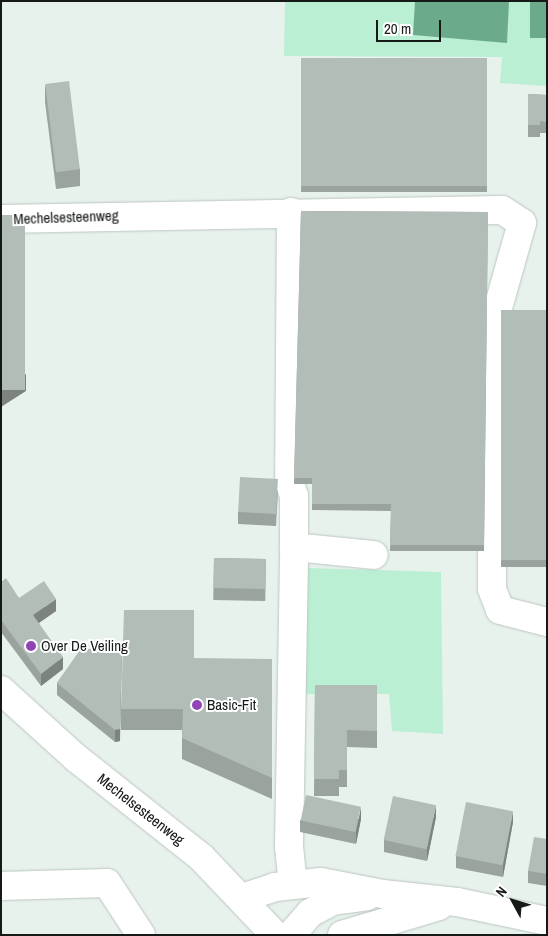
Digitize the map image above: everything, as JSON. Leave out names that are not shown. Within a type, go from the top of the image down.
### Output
[{"type":"street","name":"Mechelsesteenweg","points":[[1,219],[291,212],[502,210],[522,223],[492,329],[492,588],[500,610],[547,622]]},
{"type":"street","points":[[291,212],[289,482],[294,496],[294,547],[289,846],[293,885]]},
{"type":"street","points":[[294,547],[374,554]]},
{"type":"street","name":"Mechelsesteenweg","points":[[1,690],[76,758],[201,857],[242,898],[275,935]]},
{"type":"street","points":[[242,898],[293,885],[321,882],[383,894],[457,902],[547,922]]},
{"type":"street","points":[[1,886],[107,883],[141,935]]},
{"type":"street","points":[[291,935],[310,912],[333,901],[383,894]]},
{"type":"street","points":[[342,935],[457,902]]},
{"type":"shaded area","points":[[285,1],[547,1],[547,86],[500,83],[502,57],[284,56]]},
{"type":"shaded area","points":[[415,1],[509,1],[507,43],[413,35]]},
{"type":"shaded area","points":[[530,1],[547,1],[547,38],[530,38]]},
{"type":"shaded area","points":[[307,568],[441,572],[443,734],[392,731],[389,694],[305,694]]},
{"type":"building","points":[[301,58],[487,58],[487,186],[301,186]]},
{"type":"building","points":[[69,81],[80,169],[56,172],[45,84]]},
{"type":"building","points":[[528,94],[547,95],[547,122],[540,121],[540,125],[528,125]]},
{"type":"building","points":[[301,211],[488,212],[484,545],[390,545],[391,504],[312,504],[312,478],[294,478]]},
{"type":"building","points":[[1,215],[25,215],[25,390],[1,390]]},
{"type":"building","points":[[501,310],[547,310],[547,560],[501,560]]},
{"type":"building","points":[[240,477],[278,479],[276,514],[238,512]]},
{"type":"building","points":[[214,558],[266,559],[265,589],[213,588]]},
{"type":"building","points":[[6,578],[19,598],[44,581],[56,599],[33,615],[63,657],[41,674],[1,620],[1,582]]},
{"type":"building","name":"Basic-Fit","points":[[124,610],[194,610],[194,658],[272,659],[272,778],[182,738],[183,709],[121,709]]},
{"type":"building","points":[[122,648],[120,729],[115,730],[57,683],[81,649]]},
{"type":"building","points":[[315,685],[377,685],[377,731],[347,730],[347,770],[339,770],[339,779],[314,779]]},
{"type":"building","points":[[306,795],[361,807],[355,832],[301,820]]},
{"type":"building","points":[[393,796],[436,805],[427,849],[384,840]]},
{"type":"building","points":[[466,802],[513,811],[503,865],[456,856]]},
{"type":"building","points":[[534,837],[547,839],[547,874],[528,871]]},
{"type":"place","name":"Over De Veiling","points":[[31,646]]},
{"type":"place","name":"Basic-Fit","points":[[197,705]]}]
